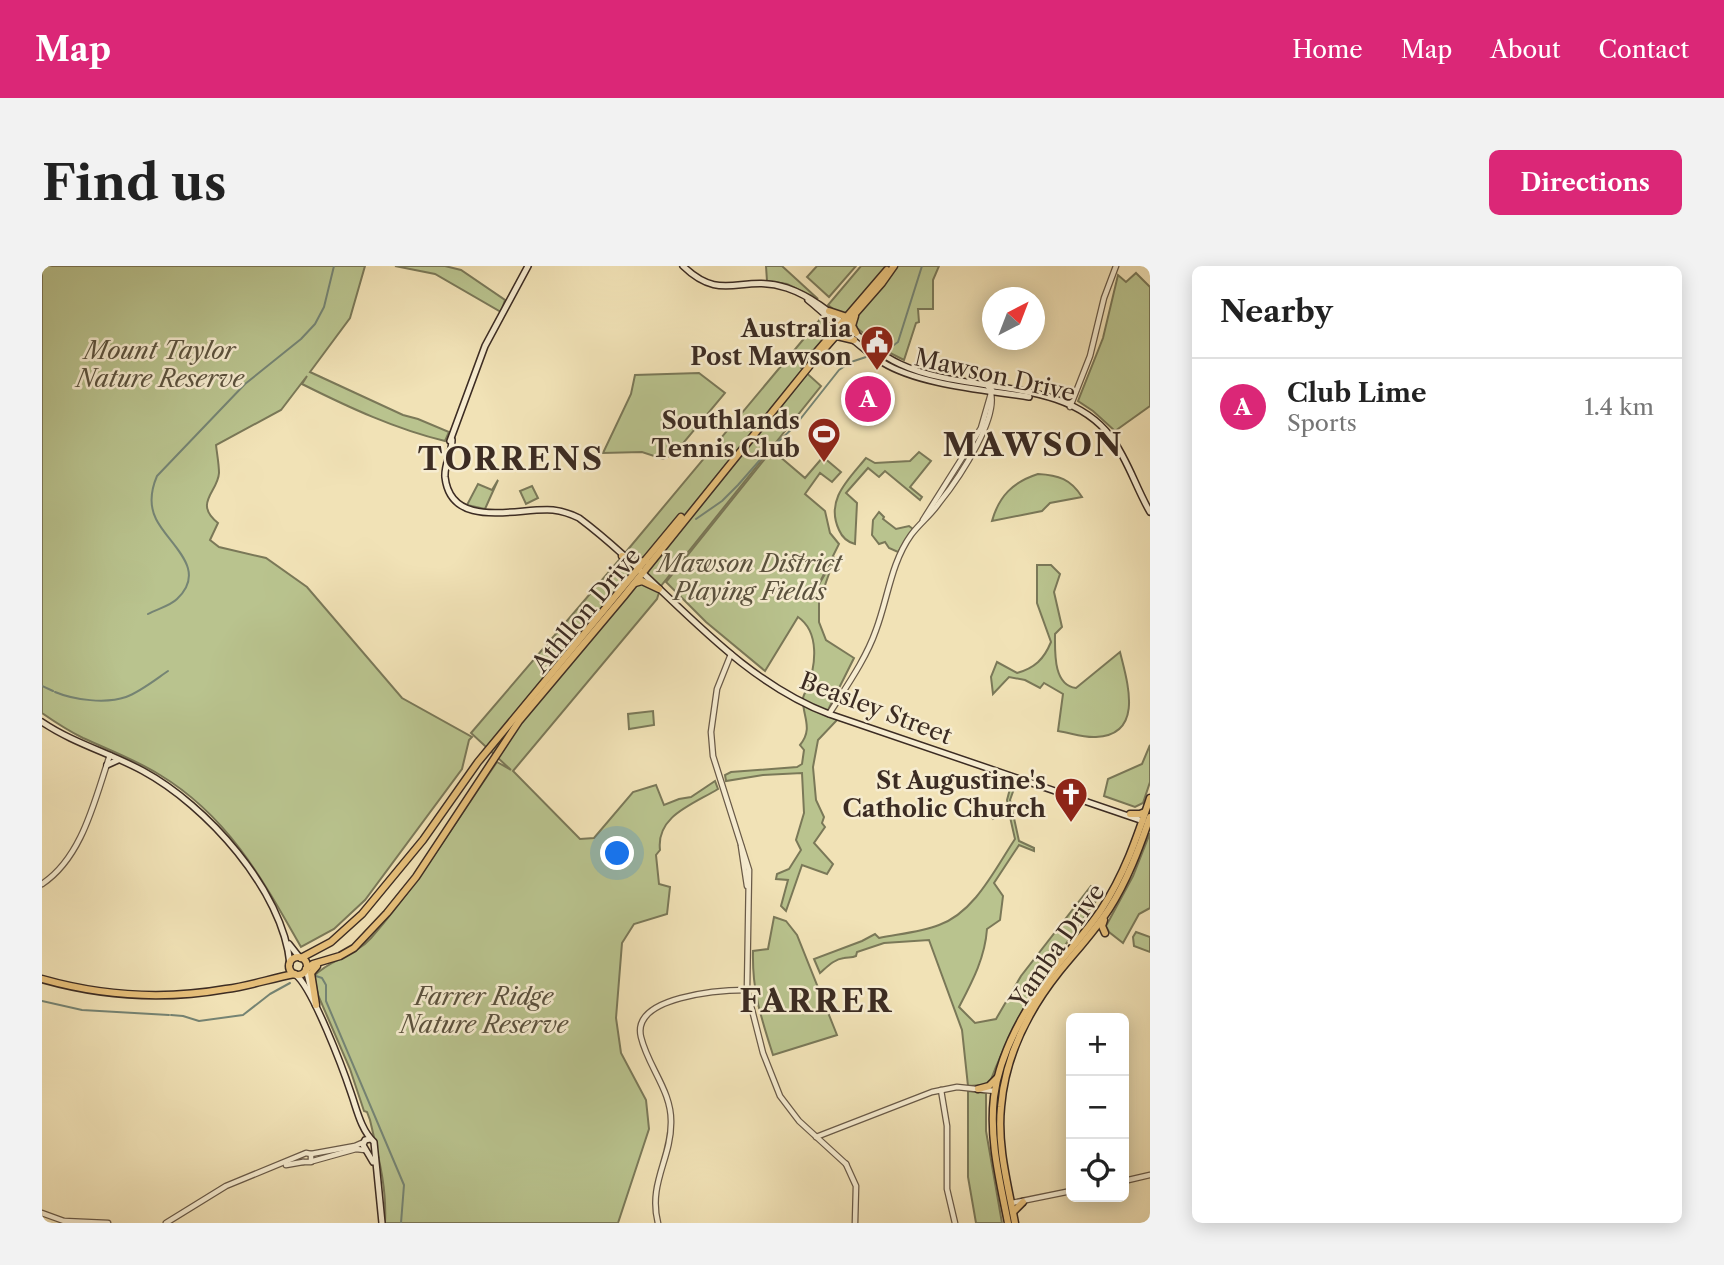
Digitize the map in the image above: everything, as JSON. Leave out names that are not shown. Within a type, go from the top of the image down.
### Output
[{"type":"main road","name":"Beasley Street","points":[[528,266],[485,346],[443,464],[445,491],[452,501],[474,515],[551,510],[570,514],[589,526],[732,654],[776,687],[813,707],[1141,817]]},
{"type":"main road","points":[[683,266],[698,279],[712,286],[764,282],[800,293],[819,303],[842,323]]},
{"type":"main road","name":"Athllon Drive","points":[[300,958],[331,942],[359,918],[418,845],[478,762],[655,557],[837,336],[842,323],[856,314],[892,266]]},
{"type":"main road","name":"Athllon Drive","points":[[640,572],[646,561],[829,338],[892,266]]},
{"type":"main road","points":[[800,293],[842,323]]},
{"type":"main road","points":[[837,336],[855,337],[852,326],[856,314]]},
{"type":"main road","name":"Mawson Drive","points":[[842,323],[855,337],[904,366],[927,374],[1069,405],[1090,415],[1119,450],[1150,512]]},
{"type":"main road","points":[[622,556],[638,563],[646,561]]},
{"type":"main road","points":[[648,579],[655,557]]},
{"type":"main road","points":[[630,563],[630,584],[642,581],[659,589]]},
{"type":"main road","name":"Athllon Drive","points":[[306,969],[345,953],[363,941],[406,889],[515,726],[630,584]]},
{"type":"main road","points":[[42,722],[143,771],[179,794],[224,836],[261,888],[285,936],[300,958],[306,962],[317,1007]]},
{"type":"main road","points":[[107,765],[122,760]]},
{"type":"main road","name":"Yamba Drive","points":[[1008,1223],[995,1155],[993,1092],[998,1076],[1039,1001],[1055,977],[1089,937],[1120,878],[1137,838],[1138,823],[1150,798]]},
{"type":"main road","name":"Yamba Drive","points":[[1016,1223],[1013,1212],[1021,1201],[1006,1176],[1000,1140],[1006,1063],[1018,1027],[1039,990],[1107,911],[1132,865],[1141,817]]},
{"type":"main road","points":[[1089,937],[1104,935],[1102,924],[1107,911]]},
{"type":"main road","points":[[285,936],[290,970],[304,982],[317,1007],[371,1150],[366,1150]]},
{"type":"main road","points":[[272,978],[290,965],[293,959],[300,958]]},
{"type":"main road","points":[[317,1007],[311,972],[328,960]]},
{"type":"main road","points":[[42,979],[110,993],[171,995],[228,989],[301,974],[306,969]]},
{"type":"main road","points":[[1001,1106],[993,1092],[1001,1087],[1006,1063]]},
{"type":"main road","points":[[978,1089],[989,1086],[998,1076]]},
{"type":"main road","points":[[368,1142],[363,1145],[371,1156],[377,1174]]},
{"type":"main road","points":[[368,1142],[377,1174],[382,1223]]},
{"type":"main road","points":[[1003,1197],[1021,1201]]},
{"type":"main road","points":[[1013,1212],[1021,1201]]},
{"type":"main road","points":[[1008,1223],[1008,1209],[1021,1201]]},
{"type":"street","points":[[1069,405],[1090,356],[1104,298],[1116,266]]},
{"type":"street","points":[[829,714],[871,644],[897,560],[981,428],[991,388]]},
{"type":"street","points":[[732,654],[713,706],[712,744],[713,756],[741,843],[748,890],[747,990],[754,1024],[775,1087],[792,1113],[846,1164],[856,1186],[855,1223]]},
{"type":"street","points":[[42,884],[59,869],[79,838],[110,755]]},
{"type":"street","points":[[658,1223],[654,1198],[670,1138],[671,1112],[642,1040],[641,1024],[649,1012],[657,1007],[691,995],[747,990]]},
{"type":"street","points":[[819,1138],[941,1090],[957,1087],[993,1092]]},
{"type":"street","points":[[941,1090],[947,1126],[948,1195],[956,1223]]},
{"type":"street","points":[[276,1167],[303,1162],[308,1164],[312,1158],[368,1142]]},
{"type":"street","points":[[312,1158],[356,1149],[366,1150]]},
{"type":"street","points":[[166,1223],[217,1191],[307,1153],[312,1158]]},
{"type":"street","points":[[302,1155],[303,1162]]},
{"type":"street","points":[[1129,1180],[1150,1175]]},
{"type":"street","points":[[1021,1201],[1066,1192]]},
{"type":"street","points":[[42,1213],[63,1221],[108,1223]]},
{"type":"green space","name":"Mount Taylor Nature Reserve","points":[[42,266],[365,266],[350,318],[310,372],[403,415],[449,432],[445,441],[390,424],[302,384],[307,376],[281,410],[216,445],[219,473],[207,509],[218,523],[210,540],[219,547],[266,558],[307,587],[402,698],[472,737],[462,769],[365,900],[334,929],[301,947],[242,851],[184,791],[160,775],[78,735],[42,713]]},
{"type":"green space","points":[[395,266],[445,266],[461,270],[505,300],[501,312],[435,274]]},
{"type":"green space","points":[[766,266],[782,266],[818,299],[787,284],[767,281]]},
{"type":"green space","points":[[817,266],[856,266],[829,297],[807,277]]},
{"type":"green space","points":[[861,266],[939,266],[933,280],[933,309],[918,309],[919,322],[916,323],[904,360],[884,350],[857,328],[856,324],[828,305]]},
{"type":"green space","points":[[1136,273],[1150,287],[1150,406],[1115,431],[1078,401],[1103,338],[1118,275],[1126,282]]},
{"type":"green space","name":"Farrer Ridge Nature Reserve","points":[[822,317],[830,324],[828,335],[801,368],[821,386],[661,586],[657,599],[513,771],[580,839],[594,838],[633,792],[656,785],[664,805],[691,797],[715,781],[718,789],[687,806],[664,828],[660,838],[660,850],[656,855],[659,884],[670,887],[667,914],[634,924],[622,943],[616,1018],[621,1053],[646,1100],[649,1129],[618,1223],[385,1223],[383,1184],[370,1120],[318,995],[314,976],[327,965],[365,944],[389,917],[497,762],[511,770],[471,733]]},
{"type":"green space","points":[[699,373],[725,393],[675,453],[663,459],[642,452],[603,453],[631,394],[635,375]]},
{"type":"green space","name":"Mawson District Playing Fields","points":[[772,450],[805,478],[823,457],[841,472],[832,482],[820,473],[805,494],[825,511],[830,533],[839,544],[818,586],[835,557],[819,602],[819,622],[826,640],[854,658],[826,714],[837,720],[818,740],[813,767],[816,800],[824,817],[822,823],[825,827],[814,843],[833,864],[827,874],[802,865],[786,911],[781,906],[788,880],[776,879],[777,874],[789,869],[801,850],[796,840],[804,813],[802,773],[726,781],[725,775],[731,772],[797,767],[802,764],[804,750],[800,745],[807,727],[803,698],[814,660],[810,631],[798,617],[765,671],[706,622],[666,582]]},
{"type":"green space","points":[[919,452],[931,461],[910,487],[922,497],[920,500],[885,471],[879,477],[868,468],[846,493],[857,503],[855,544],[845,539],[835,519],[837,500],[840,491],[866,458],[875,463],[910,461]]},
{"type":"green space","points":[[1038,474],[1063,479],[1082,497],[1050,503],[1042,511],[992,521],[1008,491],[1021,481]]},
{"type":"green space","points":[[498,480],[485,509],[467,505],[478,484],[492,490]]},
{"type":"green space","points":[[532,486],[538,498],[526,504],[520,491]]},
{"type":"green space","points":[[879,512],[883,519],[896,529],[909,526],[913,529],[898,552],[889,548],[885,542],[879,544],[872,535],[873,520]]},
{"type":"green space","points":[[1037,565],[1051,565],[1060,574],[1054,592],[1062,627],[1055,634],[1055,650],[1057,667],[1063,681],[1076,688],[1120,652],[1129,705],[1127,717],[1121,727],[1111,734],[1091,737],[1058,731],[1063,694],[1044,683],[1040,688],[1025,680],[1009,677],[993,694],[991,677],[997,662],[1017,673],[1023,671],[1038,662],[1051,642],[1037,603]]},
{"type":"green space","points":[[653,711],[654,725],[629,729],[628,714]]},
{"type":"green space","points":[[1150,745],[1150,782],[1143,803],[1135,807],[1104,796],[1108,779],[1142,764]]},
{"type":"green space","points":[[1011,785],[1015,786],[1010,800],[1019,841],[1034,848],[1034,851],[1019,845],[994,883],[1003,896],[1000,920],[987,929],[981,960],[959,1007],[975,1023],[996,1019],[1021,976],[1091,886],[1103,891],[1026,1007],[990,1082],[968,1086],[962,1030],[929,940],[884,943],[857,952],[854,957],[837,960],[820,973],[814,959],[875,934],[879,938],[939,925],[963,910],[983,888],[1015,839],[1008,808],[993,819],[991,817],[1008,805]]},
{"type":"green space","points":[[1150,833],[1150,908],[1139,914],[1123,943],[1109,932],[1106,926],[1133,876]]},
{"type":"green space","points":[[774,917],[786,921],[797,935],[837,1035],[773,1055],[756,992],[753,951],[768,949]]},
{"type":"green space","points":[[1136,932],[1150,937],[1150,952],[1134,946],[1133,937]]},
{"type":"green space","points":[[968,1091],[986,1093],[986,1131],[1002,1223],[976,1223],[968,1177]]},
{"type":"waterway","points":[[148,614],[177,599],[186,588],[189,577],[183,557],[156,519],[152,508],[153,487],[157,476],[245,384],[301,339],[315,324],[324,307],[334,266]]},
{"type":"waterway","points":[[887,350],[898,342],[922,266]]},
{"type":"waterway","points":[[696,519],[722,501],[794,427],[839,370],[866,357]]},
{"type":"waterway","points":[[55,692],[90,700],[118,699],[137,692],[168,671]]},
{"type":"waterway","points":[[42,686],[53,691]]},
{"type":"waterway","points":[[316,976],[322,978],[326,985],[326,1001],[404,1185],[401,1223]]},
{"type":"waterway","points":[[171,1015],[199,1021],[243,1015],[270,994],[290,983]]},
{"type":"waterway","points":[[42,1001],[82,1010],[169,1015]]},
{"type":"place","name":"Australia Post Mawson","points":[[877,372]]},
{"type":"place","name":"Club Lime","points":[[868,399]]},
{"type":"place","name":"Southlands Tennis Club","points":[[824,464]]},
{"type":"place","name":"St Augustine's Catholic Church","points":[[1071,824]]},
{"type":"district","name":"MAWSON","points":[[1033,444]]},
{"type":"district","name":"TORRENS","points":[[511,458]]},
{"type":"district","name":"FARRER","points":[[816,1000]]}]
